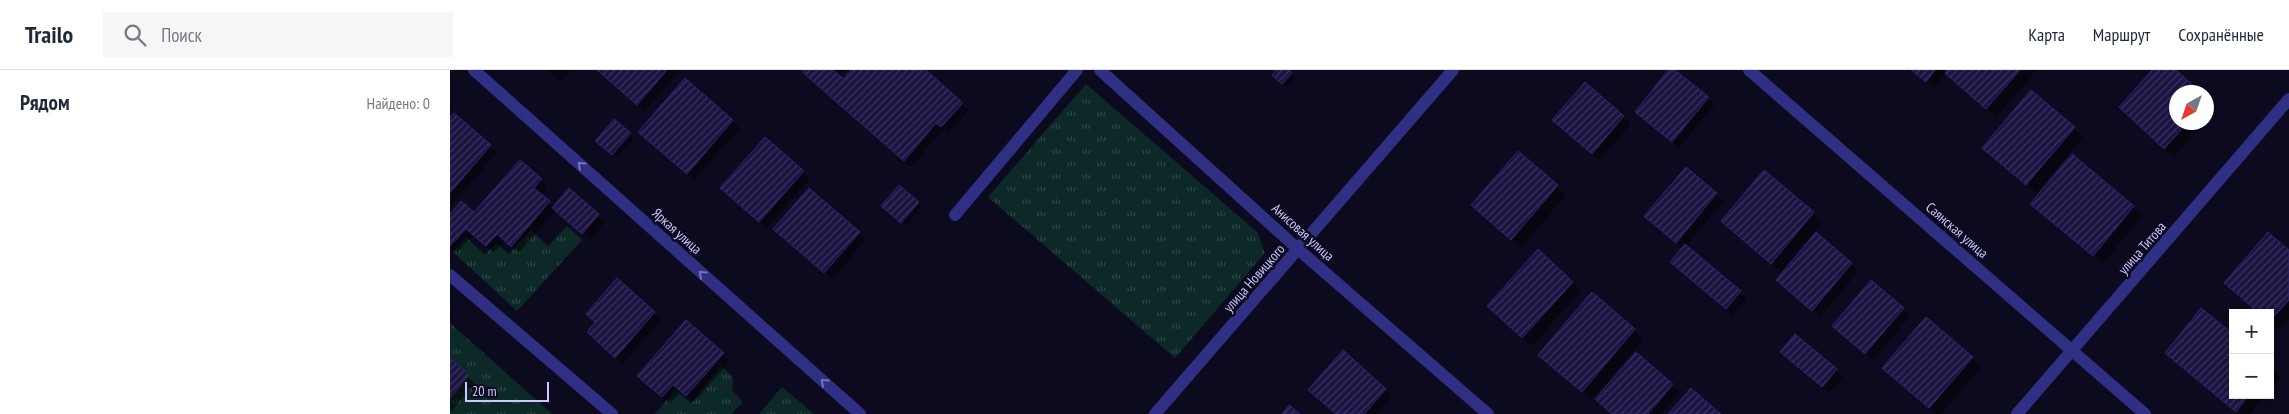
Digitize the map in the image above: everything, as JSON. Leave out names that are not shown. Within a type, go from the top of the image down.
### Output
[{"type":"street","name":"Яркая улица","points":[[474,70],[860,414]]},
{"type":"street","points":[[955,215],[1076,70]]},
{"type":"street","name":"Анисовая улица","points":[[1100,70],[1299,250],[1488,414]]},
{"type":"street","name":"улица Новицкого","points":[[1155,414],[1453,70]]},
{"type":"street","name":"Саянская улица","points":[[1749,70],[2145,414]]},
{"type":"street","name":"улица Титова","points":[[2016,414],[2073,351],[2289,99]]},
{"type":"street","points":[[450,275],[612,414]]},
{"type":"green space","points":[[1086,84],[1257,232],[1265,253],[1175,358],[988,197]]},
{"type":"green space","points":[[567,226],[582,240],[517,311],[453,252],[466,237],[485,255],[496,243],[509,254],[531,230],[548,246]]},
{"type":"green space","points":[[450,323],[552,414],[450,414]]},
{"type":"green space","points":[[721,366],[733,377],[732,390],[743,402],[731,414],[655,414],[675,390],[691,403]]},
{"type":"green space","points":[[782,387],[814,414],[759,414]]},
{"type":"building","points":[[597,70],[667,70],[637,105]]},
{"type":"building","points":[[804,70],[833,70],[844,79],[851,70],[926,70],[963,103],[941,127],[936,123],[904,161],[802,72]]},
{"type":"building","points":[[1276,70],[1289,70],[1292,73],[1282,84],[1272,75]]},
{"type":"building","points":[[1668,70],[1675,70],[1709,97],[1672,142],[1635,112]]},
{"type":"building","points":[[1911,70],[1935,70],[1926,82]]},
{"type":"building","points":[[1947,70],[2020,70],[1986,109],[1945,73]]},
{"type":"building","points":[[2152,70],[2176,70],[2193,85],[2169,85],[2169,130],[2181,130],[2164,149],[2119,107]]},
{"type":"building","points":[[685,78],[733,120],[687,174],[638,132]]},
{"type":"building","points":[[1585,82],[1624,116],[1592,154],[1552,120]]},
{"type":"building","points":[[2031,90],[2075,127],[2026,185],[1982,148]]},
{"type":"building","points":[[454,113],[491,145],[450,193],[450,117]]},
{"type":"building","points":[[614,119],[631,133],[612,155],[595,141]]},
{"type":"building","points":[[765,137],[804,171],[759,222],[720,188]]},
{"type":"building","points":[[1518,151],[1558,185],[1511,240],[1471,205]]},
{"type":"building","points":[[2072,154],[2134,206],[2093,256],[2030,204]]},
{"type":"building","points":[[520,160],[542,179],[534,188],[550,201],[511,247],[497,234],[486,246],[466,229],[450,246],[450,214],[461,201],[474,212]]},
{"type":"building","points":[[1686,167],[1717,193],[1676,243],[1644,216]]},
{"type":"building","points":[[1764,170],[1814,212],[1771,264],[1721,221]]},
{"type":"building","points":[[899,185],[919,202],[901,223],[881,206]]},
{"type":"building","points":[[569,188],[599,214],[582,234],[552,208]]},
{"type":"building","points":[[809,188],[860,232],[824,273],[773,229]]},
{"type":"building","points":[[1816,232],[1852,263],[1812,311],[1776,280]]},
{"type":"building","points":[[2268,232],[2289,250],[2289,300],[2274,317],[2274,309],[2254,309],[2224,283]]},
{"type":"building","points":[[1685,244],[1741,291],[1726,309],[1670,262]]},
{"type":"building","points":[[1538,249],[1573,282],[1522,338],[1487,306]]},
{"type":"building","points":[[617,278],[655,312],[615,358],[587,332],[595,322],[586,314]]},
{"type":"building","points":[[1871,280],[1904,308],[1865,354],[1832,326]]},
{"type":"building","points":[[1592,292],[1635,329],[1582,392],[1538,355]]},
{"type":"building","points":[[2201,308],[2229,331],[2229,399],[2246,399],[2236,412],[2165,353]]},
{"type":"building","points":[[1926,317],[1973,357],[1929,408],[1882,368]]},
{"type":"building","points":[[686,320],[724,353],[686,396],[673,385],[662,397],[637,376]]},
{"type":"building","points":[[1795,334],[1837,369],[1822,387],[1780,352]]},
{"type":"building","points":[[1343,350],[1386,389],[1364,414],[1336,414],[1308,390]]},
{"type":"building","points":[[1636,352],[1673,384],[1648,414],[1612,414],[1595,399]]},
{"type":"building","points":[[450,358],[469,375],[450,398]]},
{"type":"building","points":[[1691,388],[1721,414],[1668,414]]},
{"type":"building","points":[[1289,405],[1300,414],[1282,414]]}]
